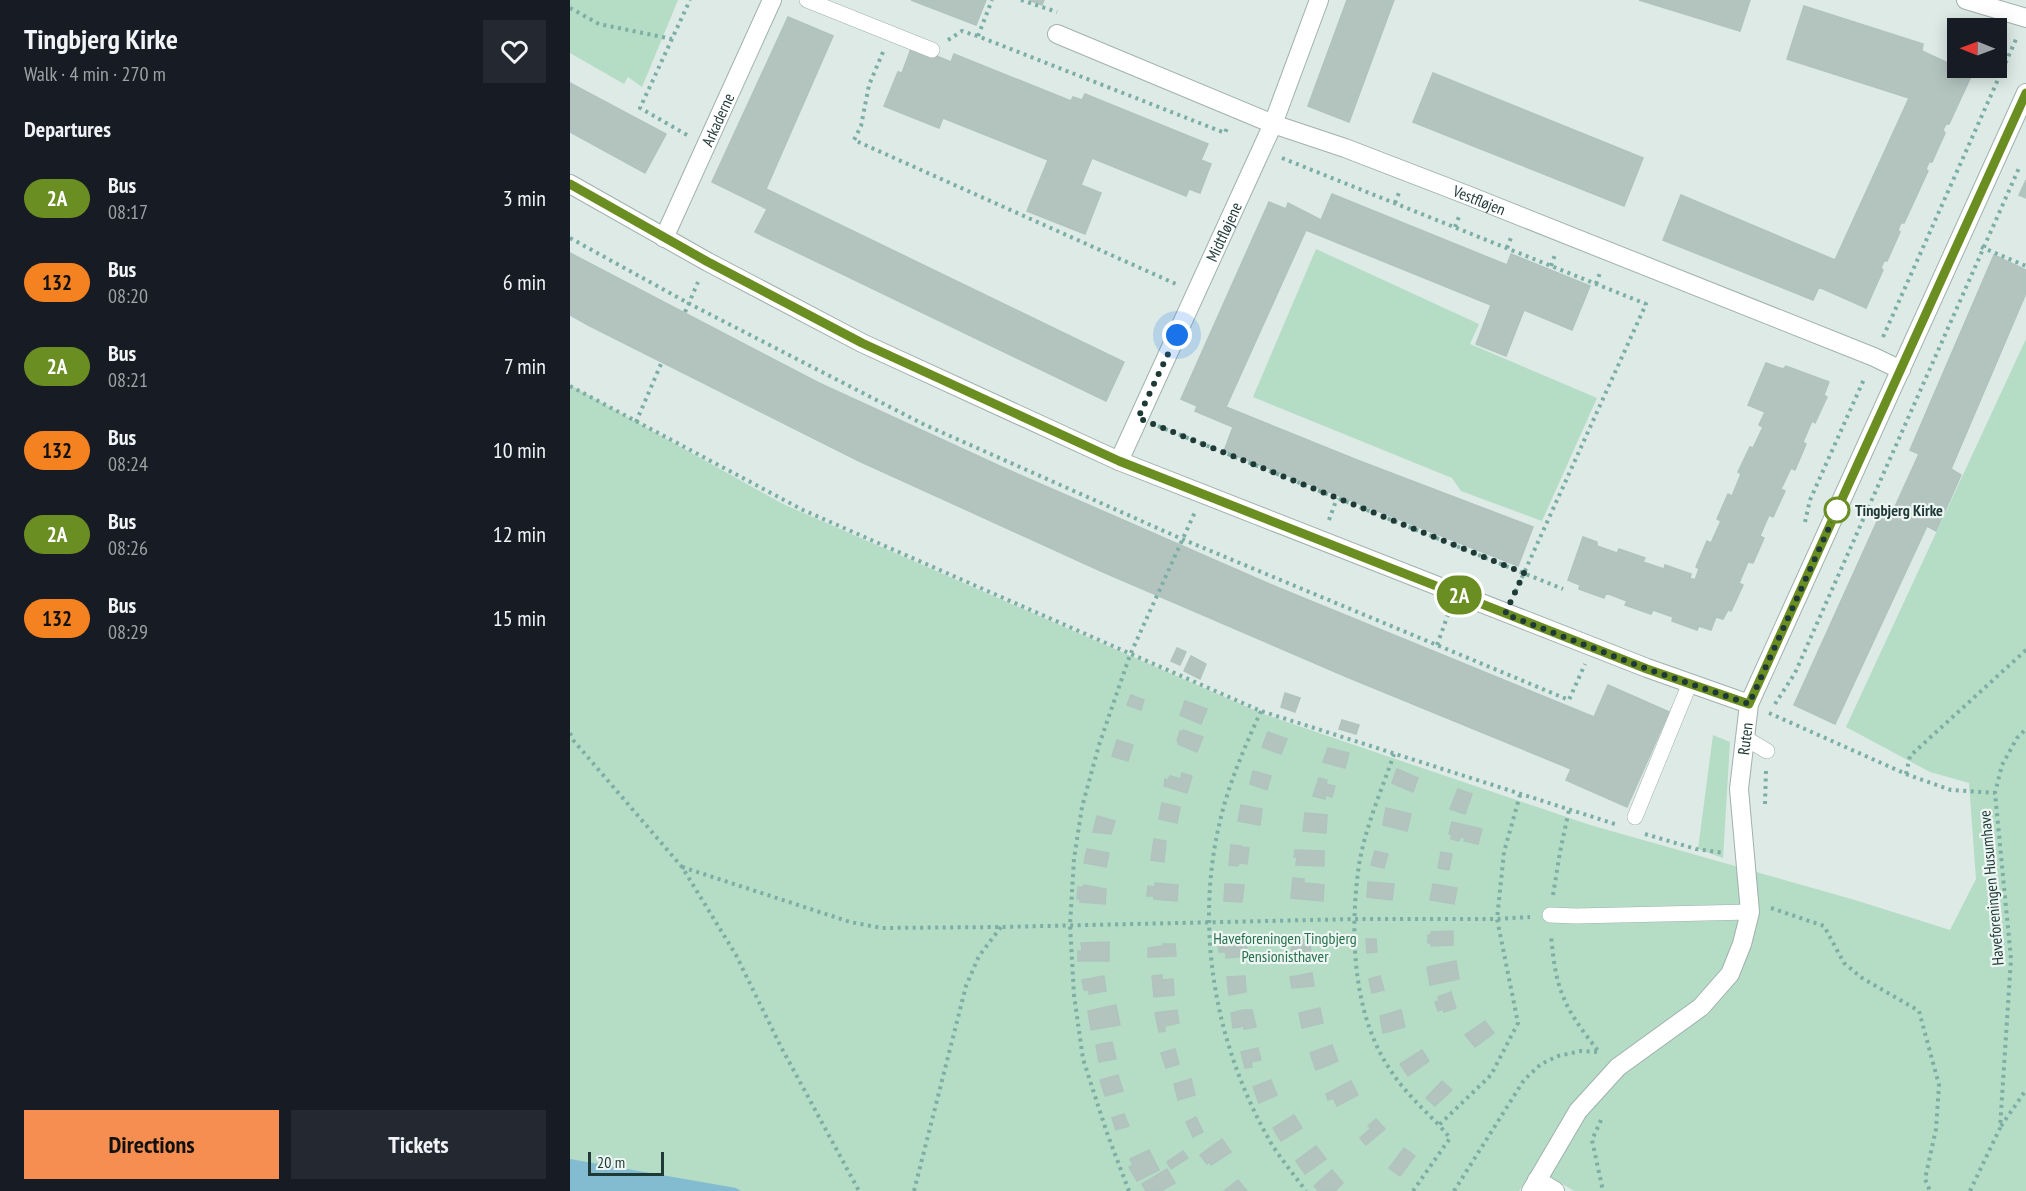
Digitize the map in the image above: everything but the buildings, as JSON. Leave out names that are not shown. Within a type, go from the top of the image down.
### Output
[{"type":"street","name":"Arkaderne","points":[[664,238],[772,0]]},
{"type":"street","name":"Midtfløjene","points":[[1119,461],[1274,124],[1319,0]]},
{"type":"street","points":[[1966,0],[2026,18]]},
{"type":"street","name":"Vestfløjen","points":[[1058,33],[1274,124],[1345,148],[1467,195],[1874,357],[1901,370]]},
{"type":"street","name":"Ruten","points":[[1555,1191],[1534,1186],[1578,1111],[1618,1067],[1701,1006],[1730,974],[1742,944],[1750,912],[1738,789],[1749,704],[2026,93]]},
{"type":"street","points":[[570,184],[708,262],[862,343],[1119,461],[1505,614],[1749,704]]},
{"type":"lane","points":[[807,0],[932,50]]},
{"type":"lane","points":[[1635,817],[1690,684]]},
{"type":"lane","points":[[1745,738],[1767,751]]},
{"type":"lane","points":[[1550,915],[1750,912]]},
{"type":"path","points":[[674,129],[640,108],[690,0]]},
{"type":"path","points":[[978,36],[992,0]]},
{"type":"path","points":[[570,8],[598,24],[672,39]]},
{"type":"path","points":[[962,31],[1225,133],[1237,108]]},
{"type":"path","points":[[891,33],[869,85],[861,126],[854,140],[1196,293]]},
{"type":"path","points":[[1262,150],[1646,304],[1505,614]]},
{"type":"path","points":[[1765,813],[1769,713],[1795,673],[2022,162]]},
{"type":"path","points":[[570,238],[688,303],[923,423],[1182,539],[1569,700],[1592,647]]},
{"type":"path","points":[[1961,238],[2026,266]]},
{"type":"path","points":[[685,312],[708,262]]},
{"type":"path","points":[[636,422],[661,364]]},
{"type":"path","points":[[570,386],[803,510],[1261,711],[1622,827]]},
{"type":"path","points":[[1138,418],[1563,589]]},
{"type":"path","points":[[1129,1191],[1083,1059],[1074,995],[1070,925],[1074,859],[1082,807],[1099,745],[1130,655],[1202,495]]},
{"type":"path","points":[[1437,645],[1456,594]]},
{"type":"path","points":[[1906,774],[1910,756],[2026,650]]},
{"type":"path","points":[[1749,704],[1906,774],[1951,790],[1995,793]]},
{"type":"path","points":[[1261,711],[1239,761],[1222,813],[1212,867],[1209,922],[1213,980],[1225,1037],[1245,1092],[1272,1144],[1306,1191]]},
{"type":"path","name":"Haveforeningen Husumhave","points":[[1970,1191],[2000,1128],[2011,959],[1995,793],[2002,765],[2017,738],[2026,729]]},
{"type":"path","points":[[570,733],[573,740],[682,867],[736,955],[780,1045],[859,1191]]},
{"type":"path","points":[[1394,754],[1367,834],[1358,871],[1357,979],[1369,1028],[1389,1069],[1450,1138],[1413,1191]]},
{"type":"path","points":[[1438,1125],[1491,1074],[1518,1023],[1497,919],[1504,852],[1520,795]]},
{"type":"path","points":[[1454,1191],[1524,1080],[1540,1064],[1558,1056],[1581,1051],[1599,1052],[1581,1029],[1563,996],[1553,957],[1550,915],[1569,810]]},
{"type":"path","points":[[1643,833],[1696,849],[1744,856]]},
{"type":"path","points":[[682,867],[850,922],[882,928],[1356,919],[1497,919],[1550,915]]},
{"type":"path","points":[[1770,907],[1824,926],[1845,963],[1862,978],[1919,1011],[1939,1085],[1936,1129],[1925,1179],[1930,1191]]},
{"type":"path","points":[[914,1191],[966,986],[979,956],[1001,927]]},
{"type":"path","points":[[2000,1128],[2026,1090]]},
{"type":"green space","points":[[570,0],[678,0],[642,87],[628,77],[624,84],[570,53]]},
{"type":"green space","points":[[1316,249],[1479,324],[1470,344],[1597,398],[1542,521],[1461,491],[1452,478],[1253,397]]},
{"type":"green space","name":"Haveforeningen Tingbjerg Pensionisthaver","points":[[2026,339],[2026,1191],[1574,1191],[1534,1167],[1519,1191],[570,1191],[570,385],[783,504],[1266,715],[1590,825],[1855,900],[1950,930],[1976,879],[1969,783],[1930,772],[1846,727]]},
{"type":"green space","points":[[1713,735],[1730,742],[1723,858],[1698,849]]},
{"type":"water","points":[[570,1159],[736,1188],[741,1191],[570,1191]]},
{"type":"bus line","name":"2A","points":[[570,184],[708,262],[862,343],[1119,461],[1647,669],[1749,704],[2026,93]]},
{"type":"place","name":"Tingbjerg Kirke","points":[[1837,510]]},
{"type":"route","points":[[1177,335],[1138,418],[1524,573],[1505,614],[1647,669],[1749,704],[1837,510]]}]
